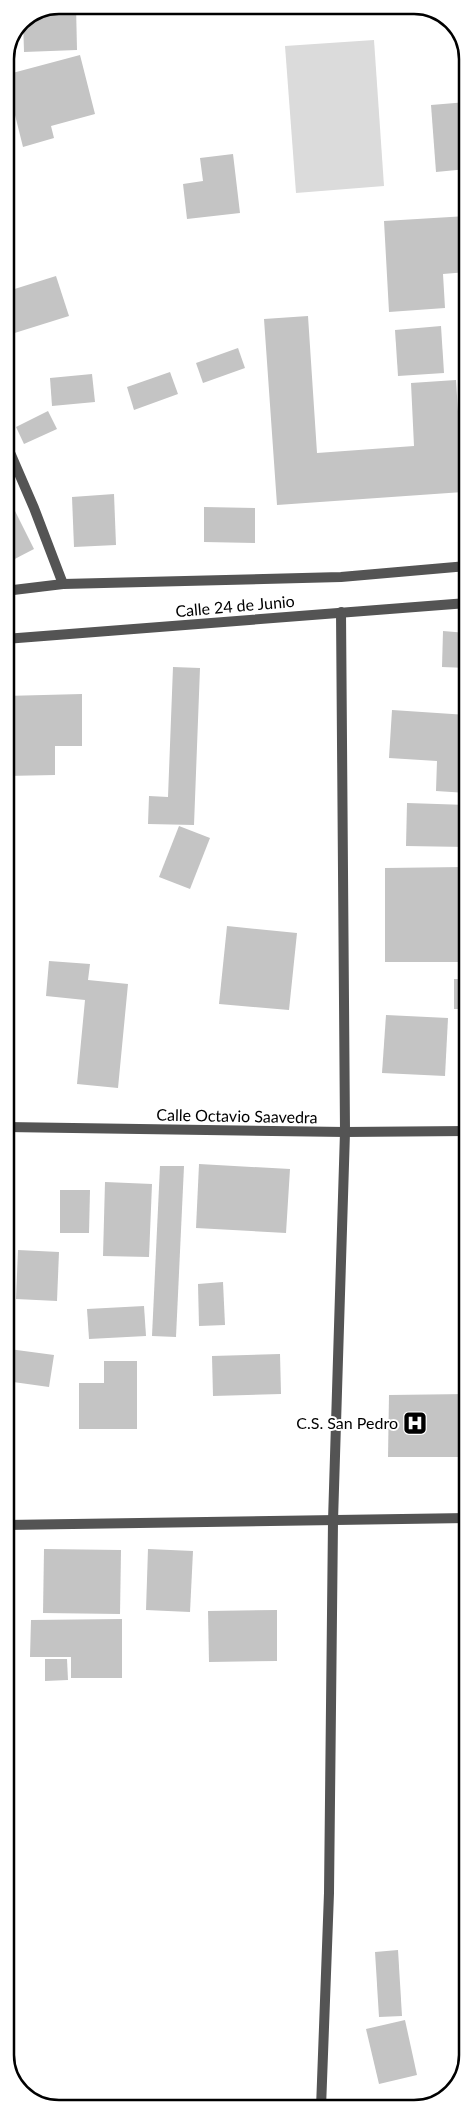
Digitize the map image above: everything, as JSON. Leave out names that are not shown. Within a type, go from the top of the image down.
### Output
[{"type":"street","points":[[14,464],[62,584]]},
{"type":"street","name":"Calle 24 de Junio","points":[[14,590],[62,584],[341,577],[459,567]]},
{"type":"street","name":"Calle 24 de Junio","points":[[14,638],[459,604]]},
{"type":"street","points":[[321,2100],[329,1892],[333,1521],[345,1132],[341,612]]},
{"type":"street","name":"Calle Octavio Saavedra","points":[[14,1127],[345,1132],[459,1131]]},
{"type":"street","points":[[14,1525],[459,1518]]},
{"type":"shaded area","points":[[374,40],[384,186],[296,193],[285,46]]},
{"type":"building","points":[[76,14],[77,50],[24,52],[23,31],[34,21],[50,15]]},
{"type":"building","points":[[80,55],[95,114],[51,126],[54,138],[23,147],[14,111],[14,73]]},
{"type":"building","points":[[459,103],[459,170],[436,172],[431,105]]},
{"type":"building","points":[[233,154],[240,213],[187,219],[183,184],[203,181],[200,158]]},
{"type":"building","points":[[459,216],[459,273],[443,274],[445,308],[389,312],[384,221]]},
{"type":"building","points":[[56,276],[69,316],[14,333],[14,289]]},
{"type":"building","points":[[308,316],[317,453],[414,446],[411,383],[456,380],[459,428],[459,492],[277,505],[264,319]]},
{"type":"building","points":[[441,326],[444,373],[398,376],[395,330]]},
{"type":"building","points":[[238,348],[245,368],[203,383],[196,363]]},
{"type":"building","points":[[170,372],[178,394],[134,410],[127,387]]},
{"type":"building","points":[[92,374],[95,402],[52,406],[50,378]]},
{"type":"building","points":[[48,411],[57,429],[24,444],[16,427]]},
{"type":"building","points":[[114,494],[116,545],[74,547],[72,497]]},
{"type":"building","points":[[204,507],[255,508],[255,543],[204,542]]},
{"type":"building","points":[[14,509],[34,549],[14,559]]},
{"type":"building","points":[[443,631],[459,632],[459,668],[442,667]]},
{"type":"building","points":[[173,667],[200,668],[194,825],[148,824],[149,796],[168,797]]},
{"type":"building","points":[[82,694],[82,746],[55,746],[55,775],[14,776],[14,696]]},
{"type":"building","points":[[392,710],[459,714],[459,792],[436,791],[437,761],[389,758]]},
{"type":"building","points":[[407,803],[459,805],[459,847],[406,846]]},
{"type":"building","points":[[179,826],[210,838],[190,889],[159,877]]},
{"type":"building","points":[[459,867],[459,962],[385,962],[385,868]]},
{"type":"building","points":[[227,926],[297,933],[289,1010],[219,1004]]},
{"type":"building","points":[[49,961],[90,964],[88,980],[128,984],[118,1088],[77,1084],[85,1000],[46,996]]},
{"type":"building","points":[[454,979],[459,979],[459,1009],[454,1009]]},
{"type":"building","points":[[386,1015],[448,1018],[445,1076],[382,1073]]},
{"type":"building","points":[[14,1030],[15,1067],[14,1067]]},
{"type":"building","points":[[199,1164],[290,1169],[286,1233],[196,1228]]},
{"type":"building","points":[[160,1166],[184,1166],[176,1337],[152,1336]]},
{"type":"building","points":[[105,1182],[152,1184],[149,1257],[103,1256]]},
{"type":"building","points":[[60,1190],[90,1190],[89,1233],[60,1233]]},
{"type":"building","points":[[18,1250],[59,1252],[57,1301],[16,1299]]},
{"type":"building","points":[[223,1282],[225,1325],[199,1326],[198,1284]]},
{"type":"building","points":[[144,1306],[146,1336],[89,1339],[87,1309]]},
{"type":"building","points":[[14,1350],[54,1355],[49,1387],[14,1382]]},
{"type":"building","points":[[280,1354],[281,1394],[213,1396],[212,1356]]},
{"type":"building","points":[[104,1361],[137,1361],[137,1429],[79,1429],[79,1383],[104,1383]]},
{"type":"building","points":[[459,1394],[459,1457],[388,1457],[389,1395]]},
{"type":"building","points":[[44,1549],[121,1550],[120,1614],[43,1613]]},
{"type":"building","points":[[148,1549],[193,1551],[190,1612],[146,1610]]},
{"type":"building","points":[[277,1610],[277,1661],[209,1662],[208,1611]]},
{"type":"building","points":[[122,1619],[122,1678],[71,1678],[71,1657],[30,1657],[31,1620]]},
{"type":"building","points":[[45,1659],[67,1659],[68,1680],[45,1681]]},
{"type":"building","points":[[398,1950],[402,2016],[379,2017],[375,1952]]},
{"type":"building","points":[[405,2020],[417,2075],[379,2084],[366,2029]]},
{"type":"place","name":"C.S. San Pedro","points":[[415,1423]]}]
